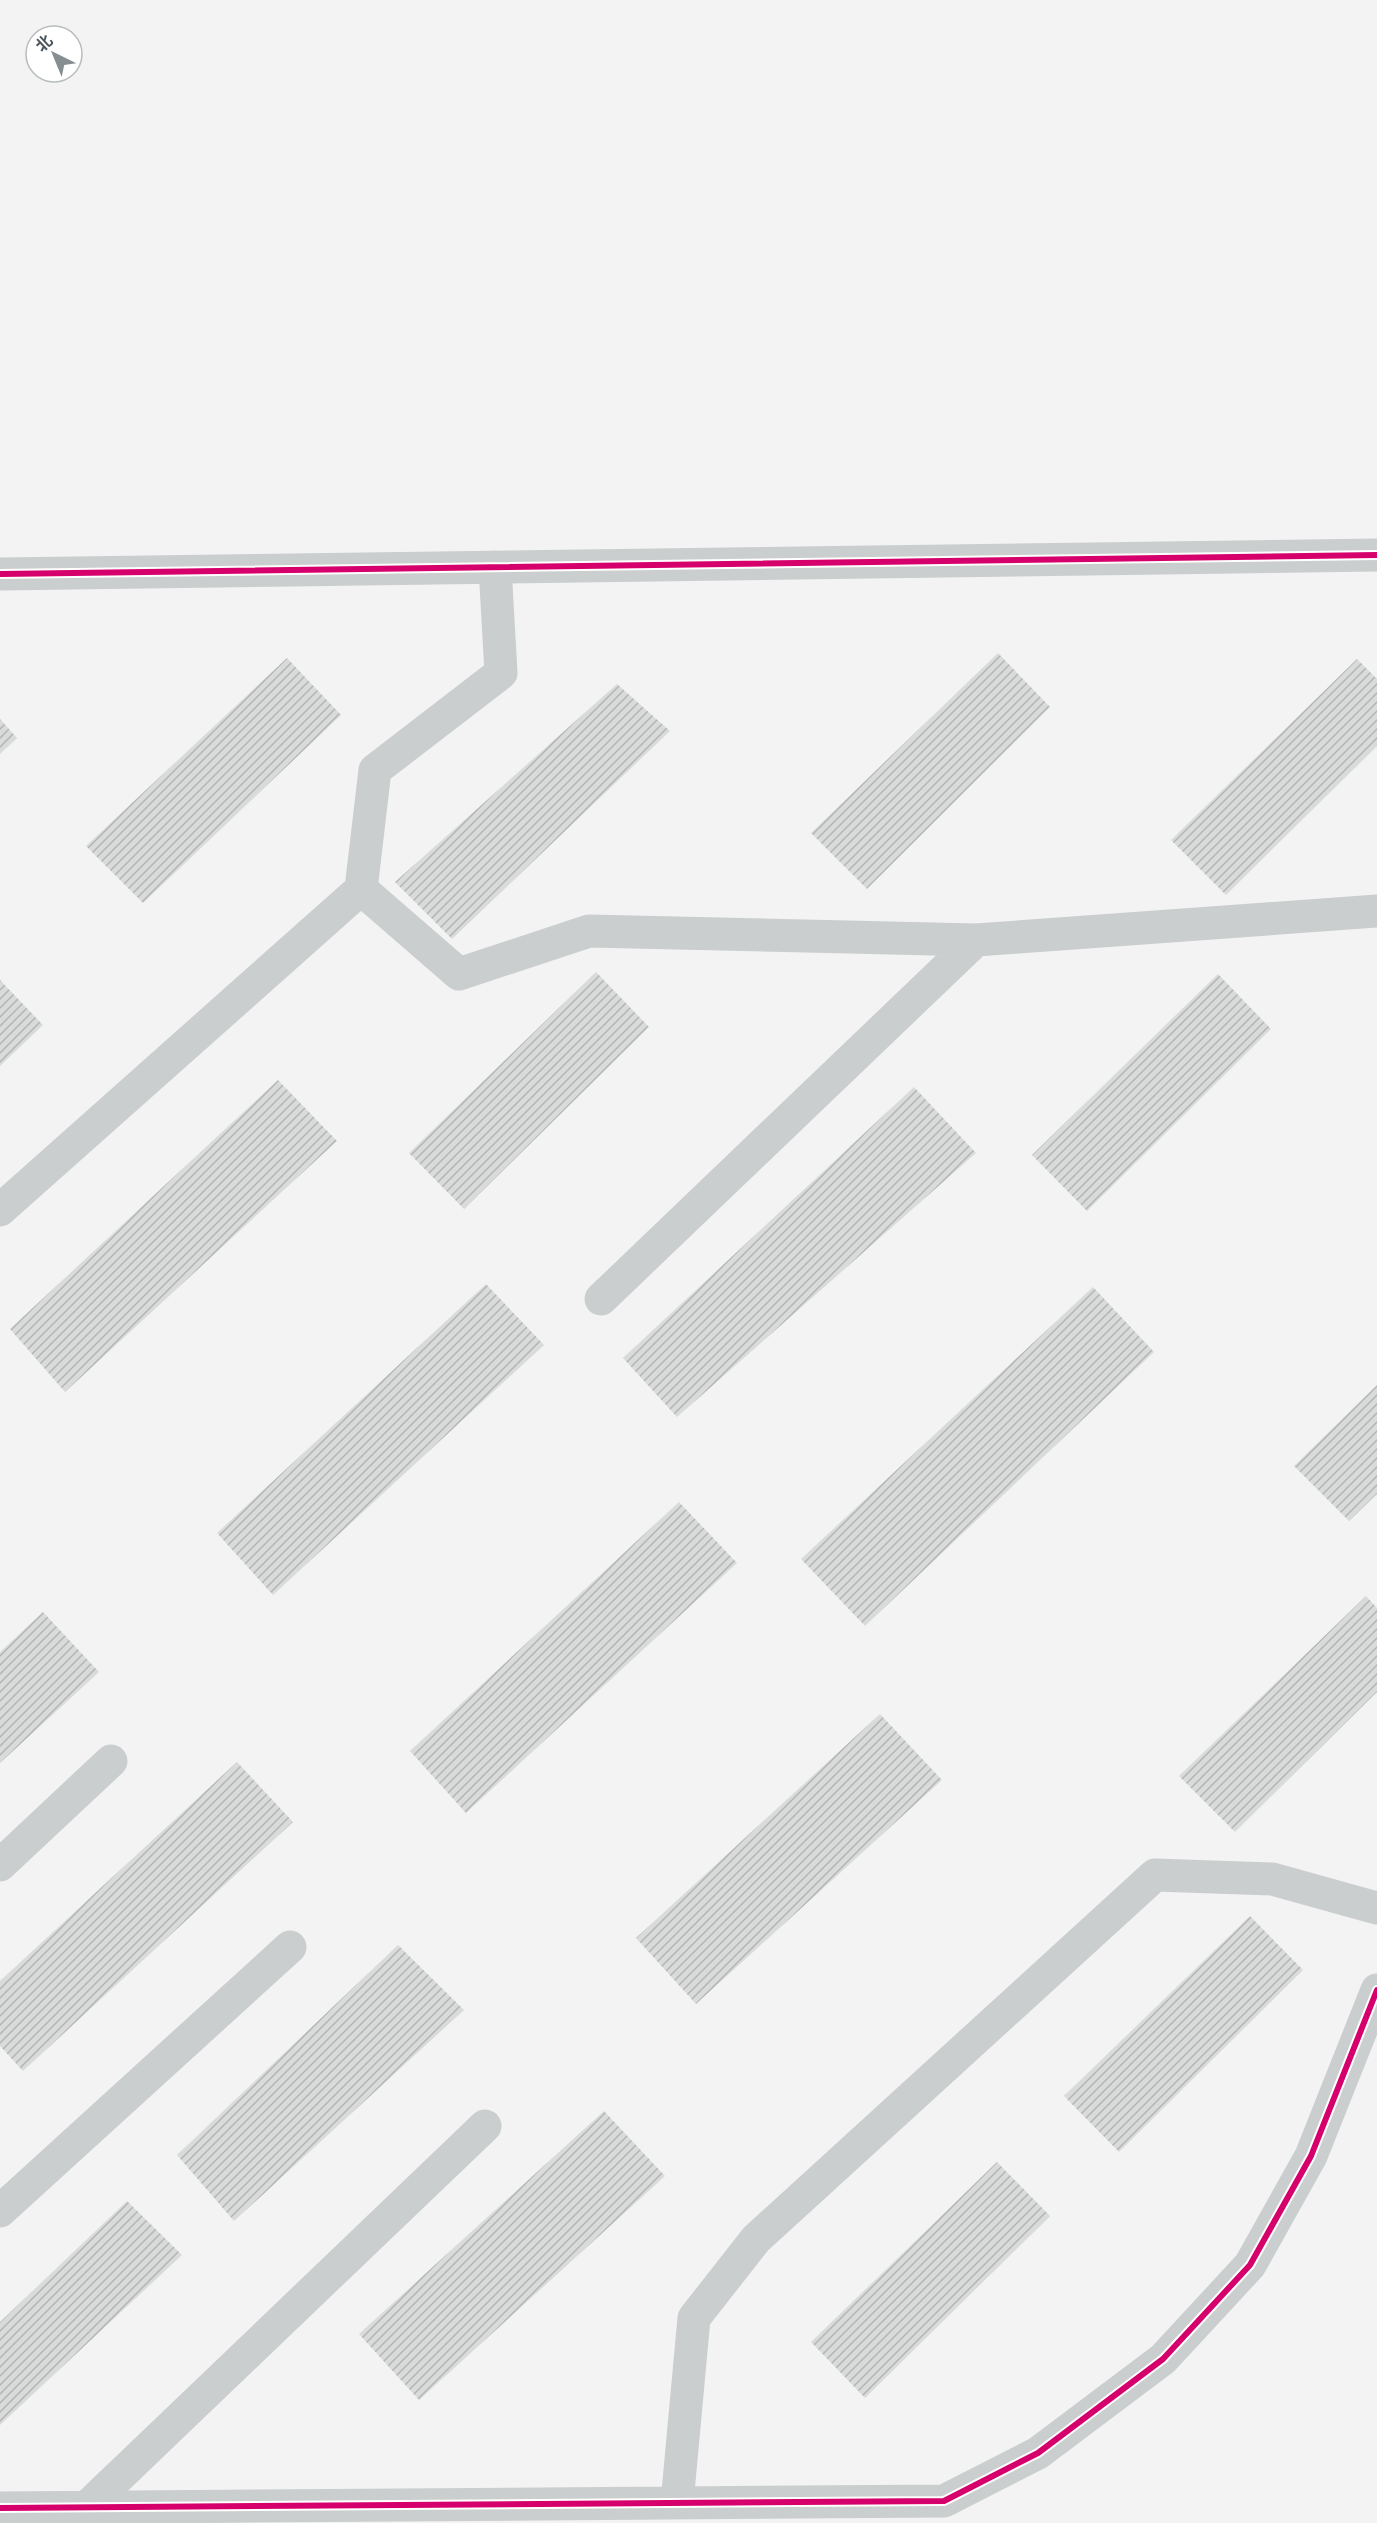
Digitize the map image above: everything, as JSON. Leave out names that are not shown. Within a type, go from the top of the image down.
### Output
[{"type":"street","points":[[0,574],[1377,555]]},
{"type":"street","points":[[0,1210],[361,889],[375,770],[501,673],[495,567]]},
{"type":"street","points":[[361,889],[459,974],[590,931],[976,940],[1377,911]]},
{"type":"street","points":[[601,1299],[976,940]]},
{"type":"street","points":[[0,1865],[111,1761]]},
{"type":"street","points":[[677,2503],[694,2318],[756,2239],[1155,1875],[1272,1879],[1377,1908]]},
{"type":"street","points":[[0,2211],[290,1947]]},
{"type":"street","points":[[0,2508],[944,2501],[1038,2453],[1163,2359],[1250,2265],[1311,2156],[1377,1990]]},
{"type":"street","points":[[87,2507],[485,2126]]},
{"type":"building","points":[[998,653],[1050,707],[867,889],[811,833]]},
{"type":"building","points":[[287,658],[341,715],[143,903],[86,846]]},
{"type":"building","points":[[1357,659],[1377,679],[1377,746],[1226,895],[1171,840]]},
{"type":"building","points":[[617,684],[670,731],[452,939],[395,882]]},
{"type":"building","points":[[0,719],[17,738],[0,754]]},
{"type":"building","points":[[596,972],[649,1027],[464,1209],[409,1153]]},
{"type":"building","points":[[1218,974],[1271,1029],[1087,1211],[1032,1155]]},
{"type":"building","points":[[0,980],[43,1025],[0,1066]]},
{"type":"building","points":[[278,1080],[337,1141],[65,1392],[10,1329]]},
{"type":"building","points":[[914,1087],[976,1153],[677,1417],[623,1358]]},
{"type":"building","points":[[486,1284],[544,1345],[273,1595],[217,1533]]},
{"type":"building","points":[[1093,1287],[1154,1352],[865,1626],[801,1559]]},
{"type":"building","points":[[1377,1385],[1377,1494],[1349,1521],[1294,1466]]},
{"type":"building","points":[[679,1502],[737,1563],[466,1813],[410,1751]]},
{"type":"building","points":[[1366,1596],[1377,1608],[1377,1692],[1235,1832],[1179,1776]]},
{"type":"building","points":[[43,1612],[99,1672],[0,1763],[0,1652]]},
{"type":"building","points":[[880,1714],[942,1780],[696,2004],[636,1938]]},
{"type":"building","points":[[237,1762],[293,1822],[23,2071],[0,2046],[0,1981]]},
{"type":"building","points":[[1250,1916],[1303,1970],[1119,2152],[1064,2096]]},
{"type":"building","points":[[398,1945],[464,2010],[234,2221],[177,2155]]},
{"type":"building","points":[[604,2111],[665,2176],[419,2400],[359,2334]]},
{"type":"building","points":[[997,2162],[1050,2216],[865,2398],[811,2342]]},
{"type":"building","points":[[127,2201],[182,2255],[0,2425],[0,2322]]},
{"type":"cycle path","points":[[0,574],[1377,555]]},
{"type":"cycle path","points":[[0,2508],[944,2501],[1038,2453],[1163,2359],[1250,2265],[1311,2156],[1377,1990]]}]
